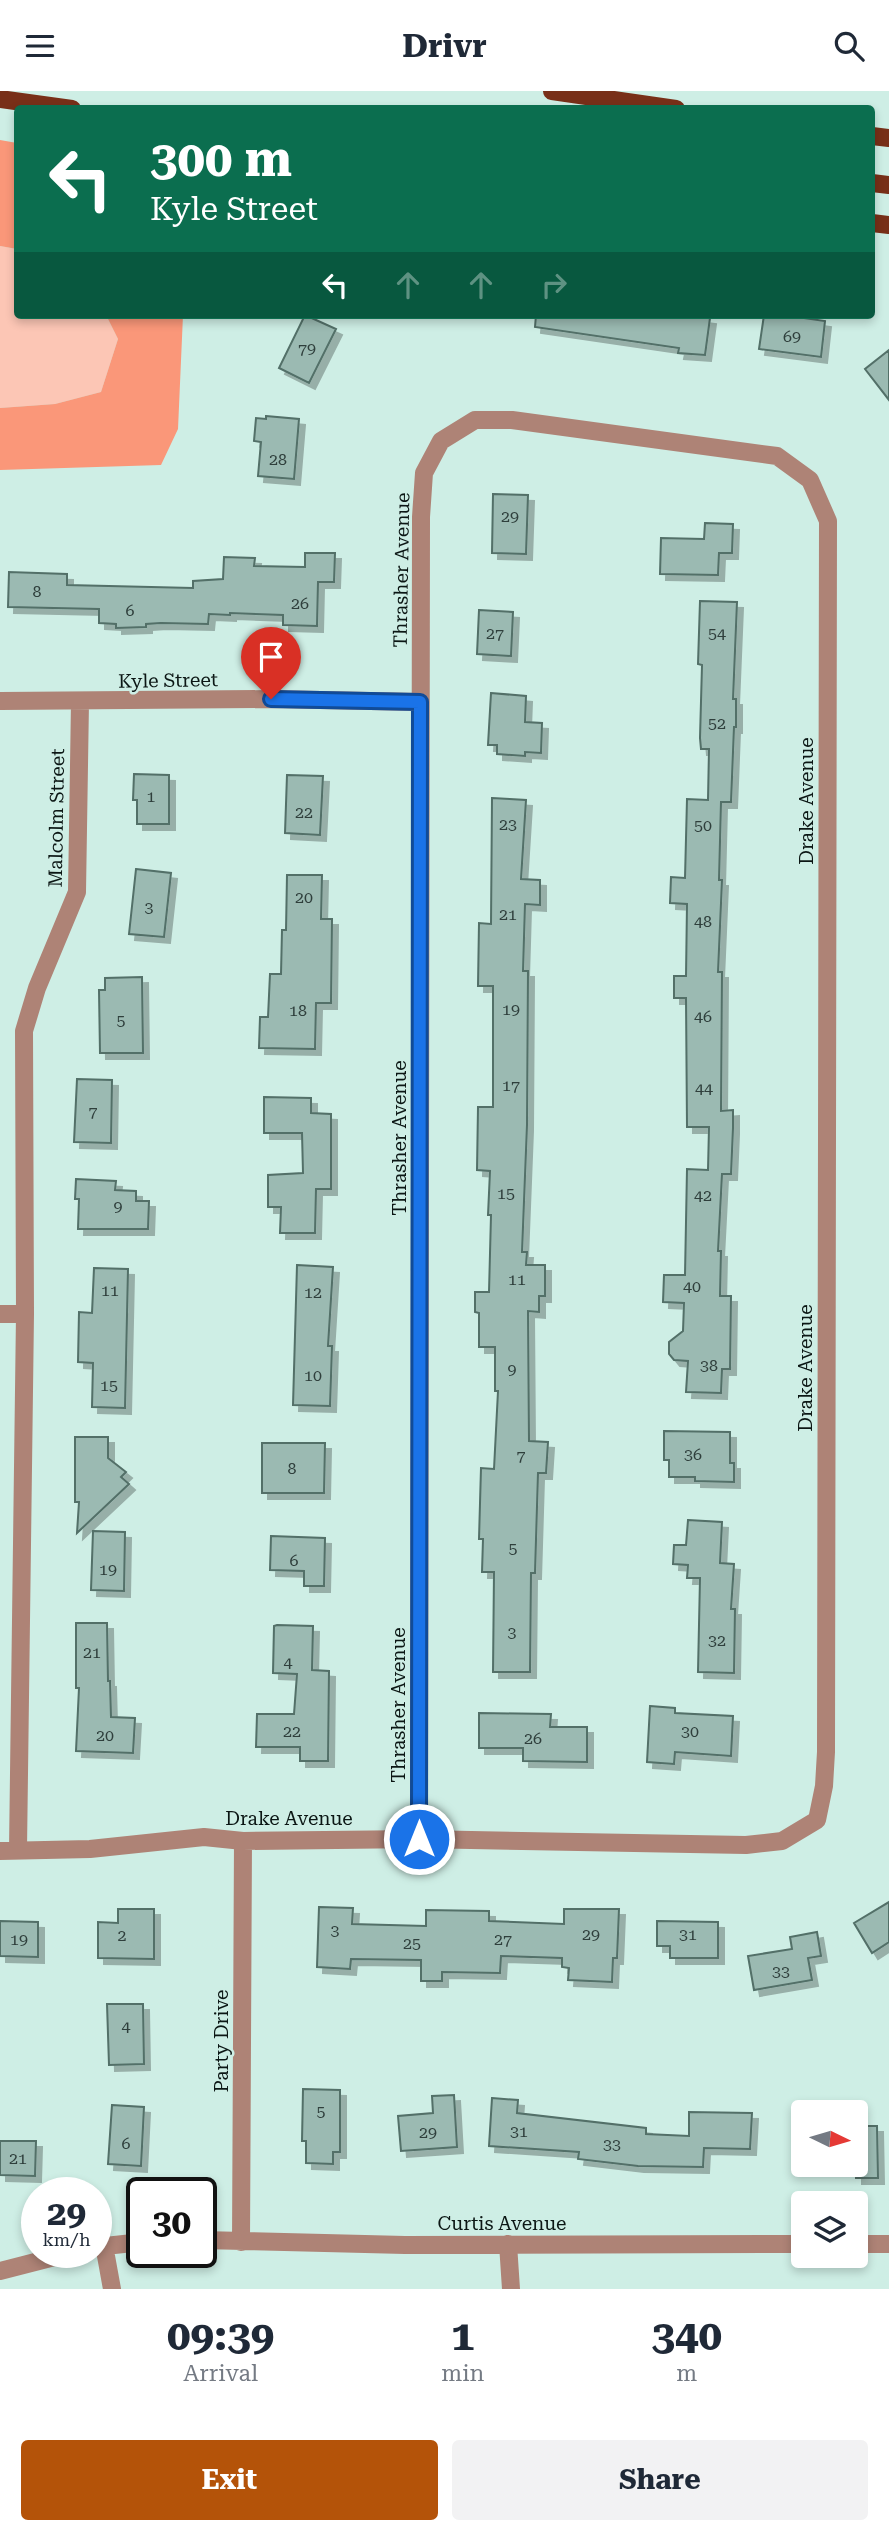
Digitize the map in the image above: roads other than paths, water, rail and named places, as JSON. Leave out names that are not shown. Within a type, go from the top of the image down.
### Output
[{"type":"main road","points":[[552,91],[648,105]]},
{"type":"main road","points":[[0,99],[43,105]]},
{"type":"street","name":"Drake Avenue","points":[[9,1850],[90,1849],[204,1837],[243,1841],[419,1839],[746,1845],[782,1841],[817,1820],[824,1786],[826,1752],[828,521],[810,480],[777,456],[512,421],[475,420],[442,441]]},
{"type":"street","name":"Thrasher Avenue","points":[[419,1839],[421,517],[424,474],[442,441]]},
{"type":"street","name":"Kyle Street","points":[[0,701],[271,699],[420,702]]},
{"type":"street","name":"Malcolm Street","points":[[9,1850],[25,1314],[24,1031],[37,988],[77,892],[80,702]]},
{"type":"street","points":[[0,1314],[25,1314]]},
{"type":"street","name":"Party Drive","points":[[241,2242],[243,1841]]},
{"type":"street","name":"Curtis Avenue","points":[[217,2241],[791,2244]]},
{"type":"street","points":[[508,2244],[511,2289]]},
{"type":"street","points":[[868,2244],[889,2244]]},
{"type":"street","points":[[0,2271],[21,2266]]},
{"type":"street","points":[[106,2268],[112,2289]]}]
